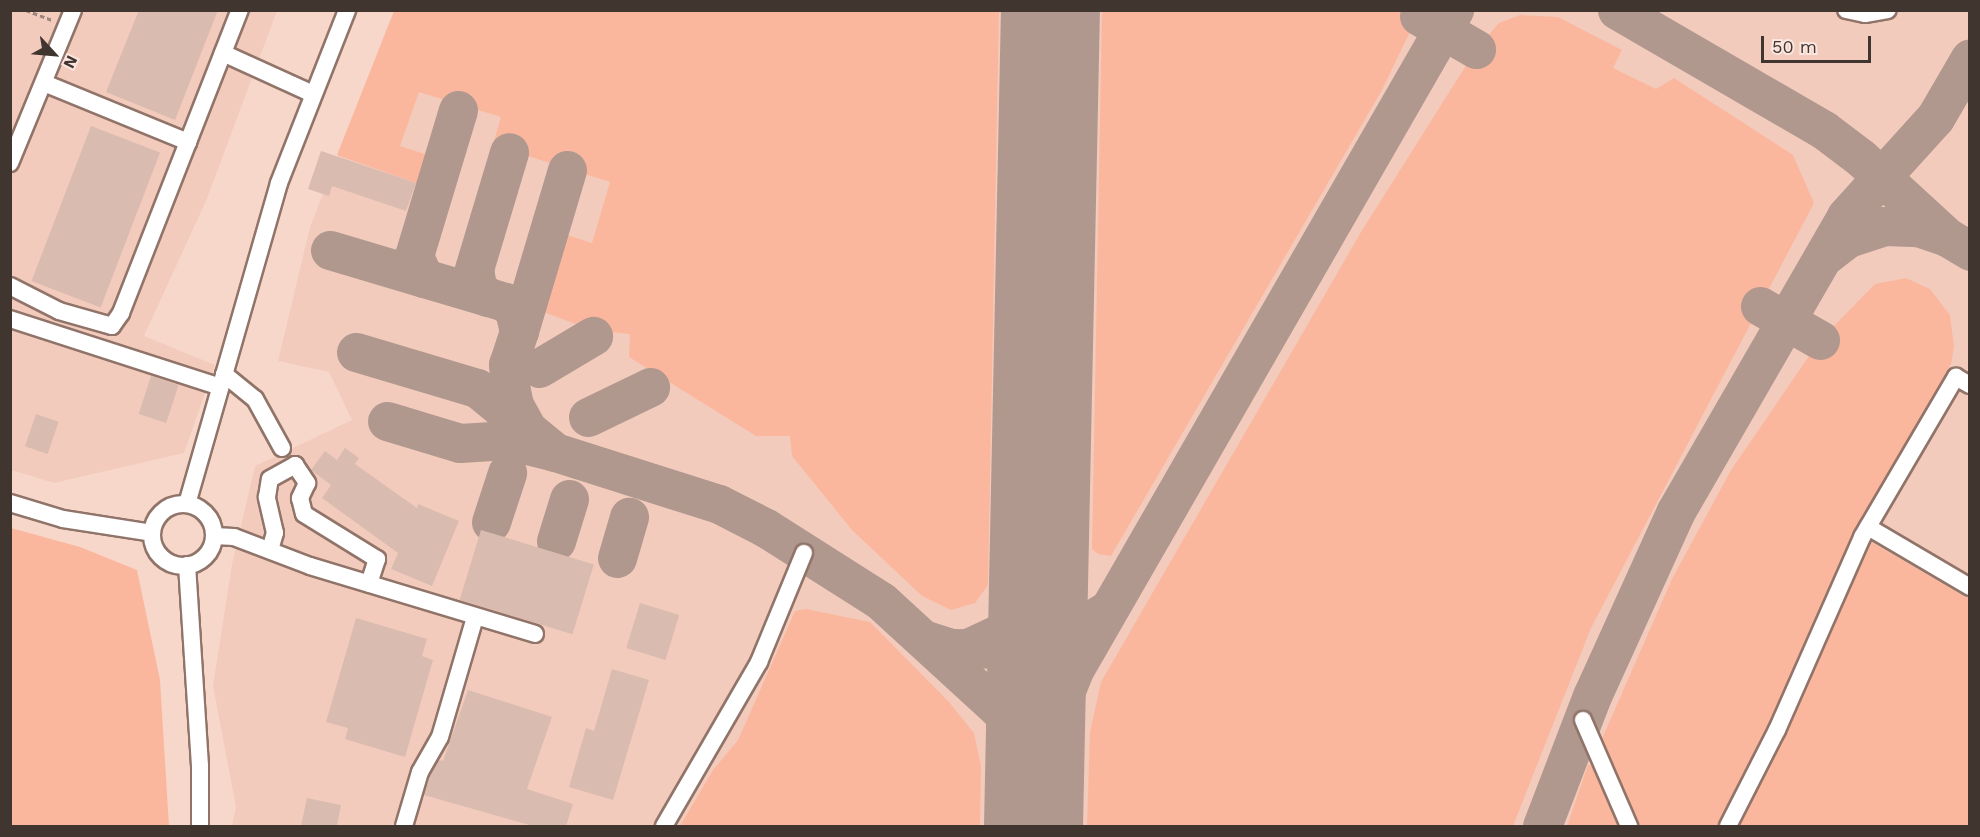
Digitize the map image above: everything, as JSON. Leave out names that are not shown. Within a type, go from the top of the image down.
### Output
[{"type":"street","points":[[10,163],[70,18],[57,10]]},
{"type":"street","points":[[10,286],[59,311],[112,326],[121,313],[240,10]]},
{"type":"street","points":[[187,504],[276,194],[347,10]]},
{"type":"street","points":[[1846,10],[1865,14],[1888,10]]},
{"type":"street","points":[[223,53],[313,94]]},
{"type":"street","points":[[44,83],[188,142]]},
{"type":"street","points":[[10,319],[222,380],[255,399],[282,448]]},
{"type":"street","points":[[1728,826],[1777,730],[1868,527],[1956,377],[1970,385]]},
{"type":"street","points":[[270,550],[275,533],[267,497],[270,479],[295,465],[307,483],[300,498],[304,514],[377,559],[369,584]]},
{"type":"street","points":[[10,503],[63,519],[152,533]]},
{"type":"street","points":[[187,504],[207,514],[214,536],[206,556],[187,566],[166,561],[154,544],[152,533],[163,511],[187,504]]},
{"type":"street","points":[[1868,527],[1970,588]]},
{"type":"street","points":[[214,536],[234,537],[369,584],[535,634]]},
{"type":"street","points":[[664,826],[759,662],[804,553]]},
{"type":"street","points":[[187,566],[200,766],[200,826]]},
{"type":"street","points":[[404,826],[420,772],[440,737],[475,617]]},
{"type":"street","points":[[1583,720],[1629,826]]},
{"type":"path","points":[[26,10],[70,18]]},
{"type":"shaded area","points":[[10,11],[277,11],[206,201],[144,336],[215,365],[184,453],[54,483],[11,470]]},
{"type":"shaded area","points":[[394,11],[1969,11],[1969,826],[232,826],[236,807],[213,686],[232,564],[255,466],[352,420],[329,372],[278,361],[310,227]]},
{"type":"shaded area","points":[[394,11],[999,11],[988,585],[975,603],[951,610],[922,596],[852,530],[792,456],[790,436],[756,436],[629,357],[630,334],[592,330],[538,310],[561,233],[592,243],[610,182],[493,145],[501,117],[419,92],[400,146],[431,156],[422,185],[337,155]]},
{"type":"shaded area","points":[[1102,11],[1420,11],[1382,90],[1111,556],[1098,554],[1092,549]]},
{"type":"shaded area","points":[[1520,15],[1558,17],[1622,50],[1613,68],[1656,89],[1674,78],[1793,155],[1814,203],[1591,628],[1513,826],[1087,826],[1090,732],[1101,682],[1361,232],[1477,48],[1499,23]]},
{"type":"shaded area","points":[[1906,278],[1930,289],[1950,315],[1954,347],[1951,364],[1863,519],[1772,730],[1723,826],[1637,826],[1601,741],[1672,579],[1731,470],[1820,340],[1875,284]]},
{"type":"shaded area","points":[[11,528],[80,547],[137,570],[160,680],[169,826],[11,826]]},
{"type":"shaded area","points":[[1868,540],[1969,599],[1969,826],[1734,826]]},
{"type":"shaded area","points":[[806,609],[870,622],[949,702],[974,733],[981,766],[980,826],[680,826],[713,770],[738,740],[795,611]]},
{"type":"shaded area","points":[[1588,765],[1594,765],[1621,826],[1567,826]]},
{"type":"building","points":[[139,10],[218,10],[175,120],[106,92]]},
{"type":"building","points":[[91,126],[160,153],[101,307],[32,281]]},
{"type":"building","points":[[321,151],[416,183],[406,211],[332,186],[329,196],[308,189]]},
{"type":"building","points":[[151,376],[179,385],[166,423],[139,414]]},
{"type":"building","points":[[36,414],[59,422],[48,454],[25,446]]},
{"type":"building","points":[[345,448],[359,458],[355,464],[417,508],[418,504],[459,521],[432,586],[391,569],[398,553],[322,498],[331,485],[311,470],[325,451],[337,460]]},
{"type":"building","points":[[481,530],[594,564],[573,634],[460,600]]},
{"type":"building","points":[[640,603],[679,615],[665,660],[626,648]]},
{"type":"building","points":[[356,618],[427,639],[422,656],[433,660],[405,757],[345,739],[348,728],[326,722]]},
{"type":"building","points":[[612,669],[649,680],[613,800],[569,787],[586,728],[594,731]]},
{"type":"building","points":[[468,690],[552,717],[527,789],[573,804],[566,826],[533,826],[424,795],[430,776],[439,760],[443,761]]},
{"type":"building","points":[[307,798],[341,805],[337,826],[301,826]]},
{"type":"taxiway","points":[[1033,802],[1042,751],[1074,670],[1454,10]]},
{"type":"taxiway","points":[[1617,10],[1824,130],[1861,158],[1947,237],[1970,251]]},
{"type":"taxiway","points":[[1419,16],[1476,49]]},
{"type":"taxiway","points":[[1542,826],[1592,696],[1676,511],[1846,216],[1935,118],[1970,58]]},
{"type":"taxiway","points":[[458,110],[414,256],[424,278],[505,302],[514,310],[519,331],[508,364],[509,380],[514,405],[525,425]]},
{"type":"taxiway","points":[[487,297],[477,287],[474,269],[509,152]]},
{"type":"taxiway","points":[[519,331],[567,170]]},
{"type":"taxiway","points":[[1826,255],[1848,238],[1884,226],[1918,227],[1944,236]]},
{"type":"taxiway","points":[[330,250],[424,278]]},
{"type":"taxiway","points":[[1760,306],[1820,340]]},
{"type":"taxiway","points":[[539,368],[593,336]]},
{"type":"taxiway","points":[[356,352],[477,388],[555,452],[719,504],[766,528],[881,601],[999,709],[1034,750]]},
{"type":"taxiway","points":[[588,417],[650,387]]},
{"type":"taxiway","points":[[387,421],[460,443],[507,440],[551,451]]},
{"type":"taxiway","points":[[491,522],[507,473]]},
{"type":"taxiway","points":[[556,541],[569,499]]},
{"type":"taxiway","points":[[617,558],[629,517]]},
{"type":"taxiway","points":[[970,647],[1011,628],[1038,577]]},
{"type":"taxiway","points":[[923,639],[950,648],[1016,649],[1070,633],[1107,610]]},
{"type":"runway","points":[[1033,826],[1050,10]]}]
